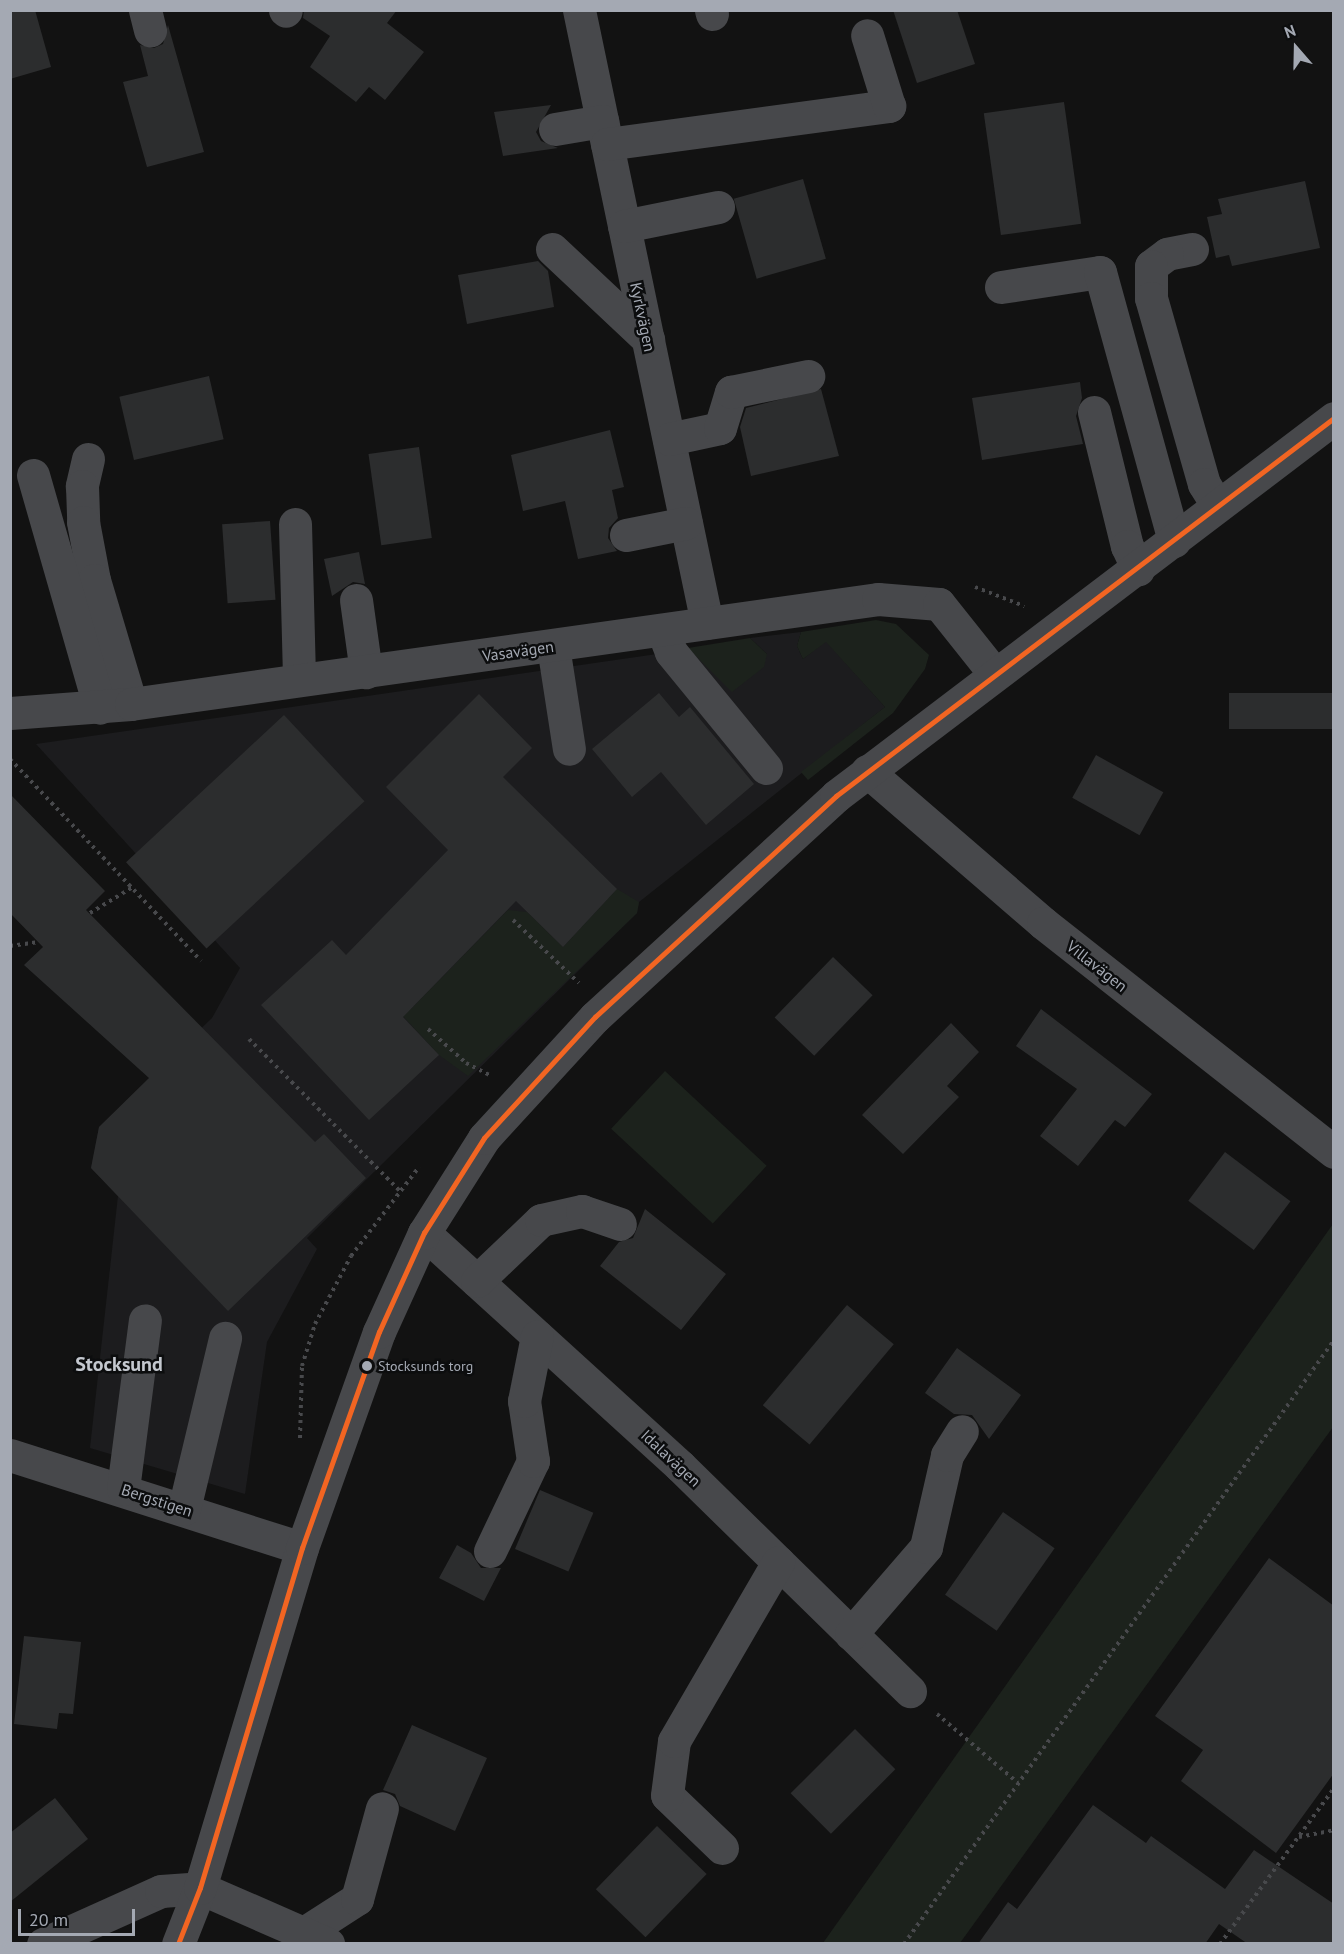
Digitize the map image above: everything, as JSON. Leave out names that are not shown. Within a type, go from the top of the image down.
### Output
[{"type":"street","name":"Kyrkvägen","points":[[579,10],[707,622]]},
{"type":"street","points":[[555,129],[604,133],[889,106],[867,35]]},
{"type":"street","points":[[624,226],[718,207]]},
{"type":"street","points":[[552,249],[648,339]]},
{"type":"street","points":[[1192,249],[1167,254],[1151,266],[1151,298],[1204,484],[1216,505]]},
{"type":"street","points":[[1001,287],[1100,272],[1174,541]]},
{"type":"street","points":[[669,439],[720,428],[731,392],[808,376]]},
{"type":"street","points":[[1094,412],[1127,546],[1138,570]]},
{"type":"street","points":[[178,1944],[200,1888],[302,1548],[379,1332],[424,1233],[484,1138],[595,1017],[867,771],[993,672],[1138,570],[1216,505],[1334,418]]},
{"type":"street","points":[[88,459],[82,486],[83,522],[115,706]]},
{"type":"street","points":[[33,475],[115,706]]},
{"type":"street","points":[[626,535],[686,523]]},
{"type":"street","points":[[295,524],[299,678]]},
{"type":"street","name":"Vasavägen","points":[[10,713],[115,706],[299,678],[366,672],[878,599],[939,604],[993,672]]},
{"type":"street","points":[[356,600],[366,672]]},
{"type":"street","points":[[663,631],[671,652],[766,768]]},
{"type":"street","points":[[553,646],[569,749]]},
{"type":"street","name":"Villavägen","points":[[867,771],[1043,923],[1334,1152]]},
{"type":"street","points":[[477,1281],[542,1220],[582,1211],[620,1224]]},
{"type":"street","name":"Idalavägen","points":[[424,1233],[778,1563],[910,1691]]},
{"type":"street","points":[[118,1487],[146,1320]]},
{"type":"street","points":[[490,1551],[533,1461],[524,1401],[537,1336]]},
{"type":"street","points":[[184,1509],[225,1338]]},
{"type":"street","points":[[851,1634],[926,1547],[947,1455],[962,1431]]},
{"type":"street","name":"Bergstigen","points":[[10,1455],[118,1487],[302,1548]]},
{"type":"street","points":[[722,1848],[667,1795],[674,1741],[778,1563]]},
{"type":"street","points":[[43,1944],[161,1891],[200,1888],[316,1938],[357,1899],[382,1808]]},
{"type":"path","points":[[10,759],[201,961]]},
{"type":"path","points":[[90,914],[133,888]]},
{"type":"path","points":[[513,920],[586,990]]},
{"type":"path","points":[[10,946],[39,942]]},
{"type":"path","points":[[428,1029],[466,1063],[493,1076]]},
{"type":"path","points":[[249,1039],[400,1191]]},
{"type":"path","points":[[904,1944],[1334,1340]]},
{"type":"path","points":[[910,1691],[1018,1784]]},
{"type":"path","points":[[1220,1944],[1334,1788]]},
{"type":"path","points":[[1299,1837],[1334,1830]]},
{"type":"shaded area","points":[[876,620],[896,624],[929,655],[925,669],[893,713],[808,780],[801,772],[885,707],[826,642],[803,659],[797,646],[801,632]]},
{"type":"shaded area","points":[[801,632],[797,646],[803,659],[826,641],[885,707],[639,902],[637,913],[307,1238],[317,1249],[267,1342],[245,1494],[90,1448],[118,1196],[91,1168],[99,1127],[212,1018],[240,968],[36,744],[671,652],[767,654],[750,638]]},
{"type":"shaded area","points":[[750,638],[767,654],[764,667],[732,692],[688,648]]},
{"type":"shaded area","points":[[617,889],[639,902],[637,913],[468,1076],[439,1055],[390,1002],[411,1009],[508,910],[527,912],[563,947]]},
{"type":"shaded area","points":[[665,1071],[767,1166],[713,1224],[611,1129]]},
{"type":"shaded area","points":[[1333,1224],[1333,1427],[960,1943],[823,1943]]},
{"type":"building","points":[[10,10],[35,10],[51,67],[10,79]]},
{"type":"building","points":[[304,10],[397,10],[387,23],[424,52],[385,100],[369,87],[356,102],[310,67],[330,36],[303,18]]},
{"type":"building","points":[[893,10],[957,10],[975,64],[917,83]]},
{"type":"building","points":[[168,25],[204,152],[147,167],[123,82],[148,76],[140,45],[154,48],[163,44]]},
{"type":"building","points":[[1064,102],[1081,224],[1001,235],[984,113]]},
{"type":"building","points":[[551,105],[536,132],[541,141],[558,148],[503,156],[494,112]]},
{"type":"building","points":[[803,179],[826,259],[757,279],[734,199]]},
{"type":"building","points":[[1305,181],[1320,248],[1232,266],[1229,255],[1216,258],[1207,217],[1222,214],[1218,199]]},
{"type":"building","points":[[538,261],[548,271],[554,307],[467,324],[458,275]]},
{"type":"building","points":[[209,376],[224,439],[134,460],[119,397]]},
{"type":"building","points":[[1080,382],[1082,398],[1076,416],[1083,444],[982,460],[972,398]]},
{"type":"building","points":[[821,389],[839,456],[751,476],[740,427],[746,408]]},
{"type":"building","points":[[610,430],[624,487],[612,490],[618,518],[609,528],[608,538],[617,551],[578,559],[565,501],[523,511],[511,455]]},
{"type":"building","points":[[419,447],[432,538],[381,545],[368,454]]},
{"type":"building","points":[[270,521],[276,600],[228,603],[222,524]]},
{"type":"building","points":[[359,552],[365,584],[353,582],[332,596],[324,559]]},
{"type":"building","points":[[659,693],[679,717],[690,707],[754,784],[706,825],[661,772],[632,797],[592,749]]},
{"type":"building","points":[[1229,693],[1334,693],[1334,729],[1229,729]]},
{"type":"building","points":[[479,694],[532,748],[503,777],[617,889],[563,947],[516,901],[403,1017],[439,1055],[369,1120],[261,1005],[332,940],[346,955],[448,850],[386,787]]},
{"type":"building","points":[[284,715],[364,801],[207,949],[126,862]]},
{"type":"building","points":[[1096,755],[1163,792],[1140,835],[1072,798]]},
{"type":"building","points":[[10,794],[105,891],[86,910],[315,1142],[324,1134],[366,1178],[228,1311],[91,1168],[99,1127],[149,1078],[24,965],[43,947],[10,913]]},
{"type":"building","points":[[833,957],[873,995],[814,1056],[775,1017]]},
{"type":"building","points":[[1041,1009],[1152,1094],[1125,1127],[1115,1120],[1078,1166],[1040,1136],[1077,1089],[1016,1046]]},
{"type":"building","points":[[951,1023],[979,1052],[947,1086],[959,1097],[903,1154],[862,1115]]},
{"type":"building","points":[[1225,1152],[1290,1201],[1254,1250],[1188,1201]]},
{"type":"building","points":[[645,1209],[726,1274],[681,1330],[600,1266],[619,1242],[633,1238]]},
{"type":"building","points":[[847,1305],[894,1344],[810,1445],[763,1405]]},
{"type":"building","points":[[957,1348],[1021,1395],[989,1439],[972,1415],[954,1414],[925,1393]]},
{"type":"building","points":[[540,1490],[593,1513],[568,1572],[515,1549]]},
{"type":"building","points":[[1003,1512],[1055,1548],[997,1631],[945,1595]]},
{"type":"building","points":[[457,1545],[471,1553],[481,1568],[501,1568],[484,1601],[439,1578]]},
{"type":"building","points":[[1269,1558],[1334,1606],[1334,1773],[1276,1853],[1181,1781],[1203,1750],[1155,1716]]},
{"type":"building","points":[[24,1636],[81,1642],[73,1714],[59,1713],[57,1729],[14,1724]]},
{"type":"building","points":[[412,1725],[487,1758],[455,1831],[400,1806],[395,1794],[383,1790]]},
{"type":"building","points":[[855,1729],[895,1769],[831,1834],[791,1793]]},
{"type":"building","points":[[55,1798],[88,1839],[10,1902],[10,1833]]},
{"type":"building","points":[[1093,1805],[1146,1843],[1151,1836],[1225,1889],[1254,1850],[1334,1904],[1334,1944],[1248,1944],[1219,1924],[1205,1944],[978,1944],[1008,1902],[1017,1909]]},
{"type":"building","points":[[657,1826],[707,1874],[646,1937],[596,1889]]},
{"type":"transit line","points":[[178,1944],[200,1888],[302,1548],[379,1332],[424,1233],[484,1138],[595,1017],[836,796],[1334,418]]},
{"type":"place","name":"Stocksunds torg","points":[[367,1366]]},
{"type":"district","name":"Stocksund","points":[[119,1364]]}]
